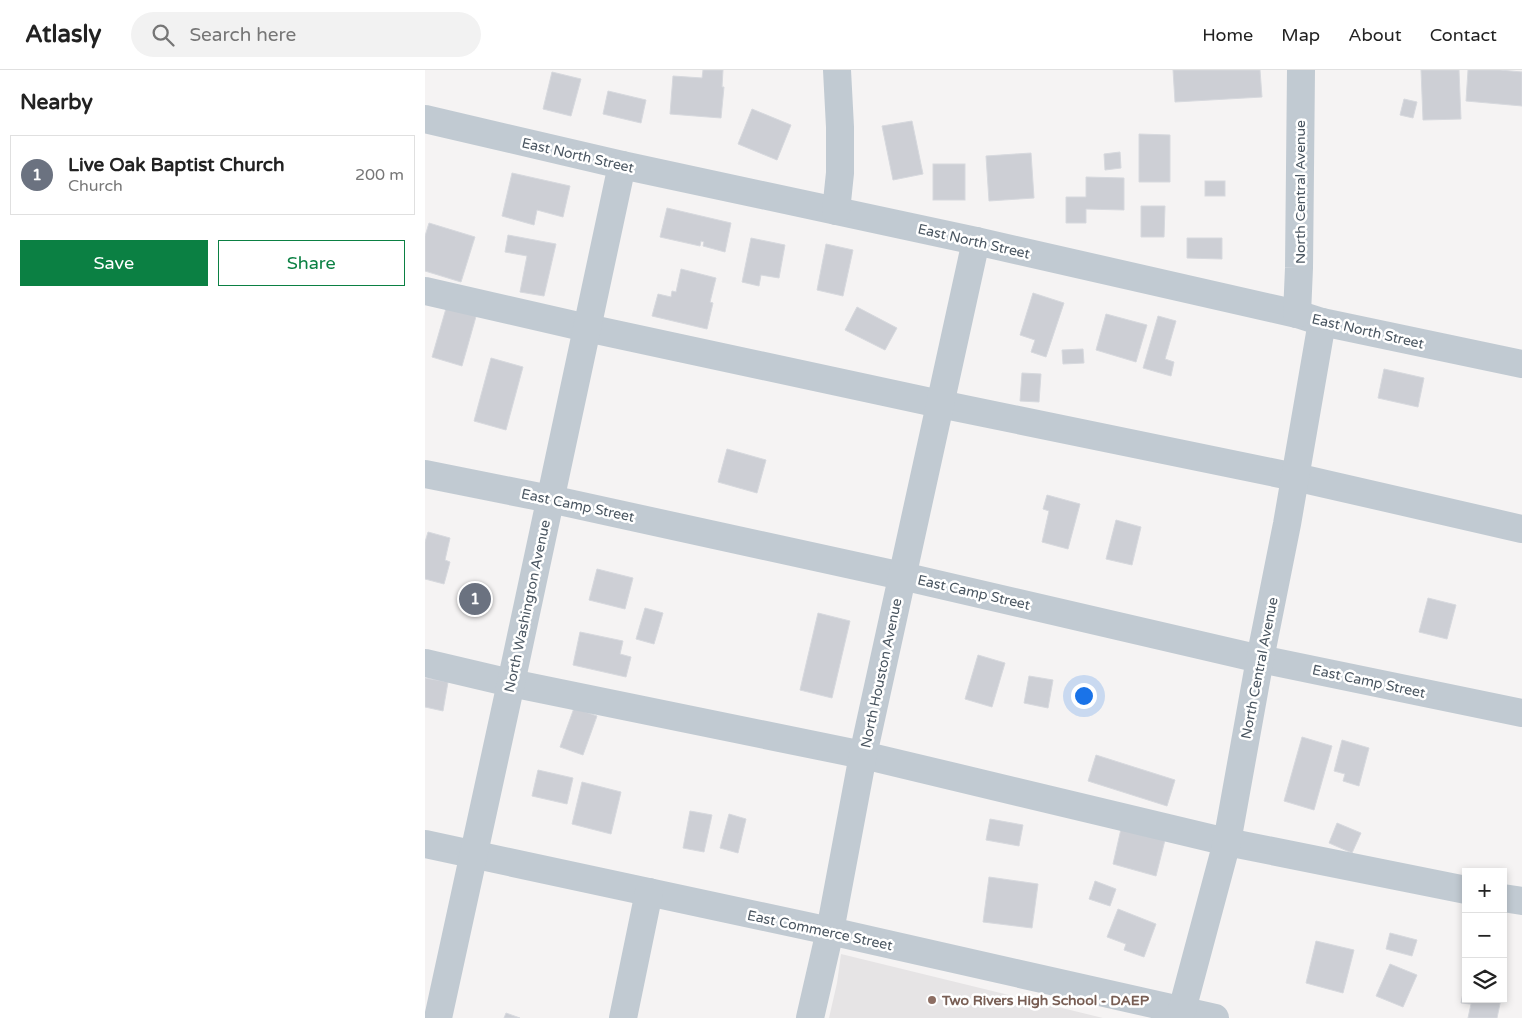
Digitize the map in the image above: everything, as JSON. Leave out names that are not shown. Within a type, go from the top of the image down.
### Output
[{"type":"street","points":[[836,210],[840,173],[837,70]]},
{"type":"street","name":"North Central Avenue","points":[[1182,1010],[1227,842],[1295,476],[1310,318],[1299,268],[1301,70]]},
{"type":"street","name":"East North Street","points":[[425,119],[622,165],[836,210],[1310,318],[1522,364]]},
{"type":"street","name":"North Washington Avenue","points":[[438,1018],[622,165]]},
{"type":"street","name":"North Houston Avenue","points":[[810,1018],[830,931],[863,755],[976,241]]},
{"type":"street","points":[[425,290],[587,328],[940,404],[1295,476],[1522,529]]},
{"type":"street","name":"East Camp Street","points":[[425,474],[550,499],[902,576],[1260,659],[1522,713]]},
{"type":"street","points":[[425,663],[511,683],[863,755],[1227,842],[1462,889]]},
{"type":"street","name":"East Commerce Street","points":[[425,844],[830,931],[1215,1018]]},
{"type":"street","points":[[623,1018],[649,892]]},
{"type":"street","points":[[1507,899],[1522,901]]},
{"type":"shaded area","name":"Two Rivers High School - DAEP","points":[[841,954],[1103,1018],[829,1018]]},
{"type":"building","points":[[703,70],[723,70],[722,87],[724,87],[721,118],[670,114],[673,76],[702,78]]},
{"type":"building","points":[[1173,70],[1260,70],[1262,97],[1175,102]]},
{"type":"building","points":[[1421,70],[1459,70],[1461,119],[1423,120]]},
{"type":"building","points":[[1468,70],[1522,72],[1522,106],[1466,101]]},
{"type":"building","points":[[552,72],[581,79],[571,116],[543,109]]},
{"type":"building","points":[[608,91],[646,100],[641,123],[603,114]]},
{"type":"building","points":[[1404,99],[1417,102],[1413,118],[1400,115]]},
{"type":"building","points":[[752,109],[791,125],[777,160],[738,144]]},
{"type":"building","points":[[912,121],[923,174],[893,180],[882,126]]},
{"type":"building","points":[[1139,134],[1170,135],[1170,182],[1139,182]]},
{"type":"building","points":[[1120,152],[1121,168],[1105,170],[1104,154]]},
{"type":"building","points":[[1031,153],[1034,198],[989,201],[986,156]]},
{"type":"building","points":[[933,164],[965,164],[965,200],[933,200]]},
{"type":"building","points":[[512,173],[570,186],[563,217],[537,210],[534,225],[502,216]]},
{"type":"building","points":[[1086,177],[1124,178],[1124,210],[1086,209],[1086,223],[1066,223],[1066,197],[1086,197]]},
{"type":"building","points":[[1205,181],[1225,181],[1225,196],[1205,196]]},
{"type":"building","points":[[1141,206],[1165,206],[1164,237],[1141,237]]},
{"type":"building","points":[[667,208],[731,223],[725,252],[703,246],[704,242],[701,241],[700,246],[660,237]]},
{"type":"building","points":[[429,223],[475,237],[461,282],[425,271],[425,236]]},
{"type":"building","points":[[508,235],[556,244],[544,296],[520,292],[527,256],[505,252]]},
{"type":"building","points":[[751,238],[785,245],[779,278],[761,275],[759,286],[742,282]]},
{"type":"building","points":[[1187,238],[1222,238],[1222,259],[1187,258]]},
{"type":"building","points":[[826,244],[853,250],[843,296],[817,290]]},
{"type":"building","points":[[681,269],[716,278],[710,302],[713,303],[707,329],[652,316],[658,294],[671,297],[672,291],[676,292]]},
{"type":"building","points":[[1033,293],[1064,303],[1046,357],[1031,352],[1035,340],[1020,335]]},
{"type":"building","points":[[447,305],[477,313],[462,366],[432,357]]},
{"type":"building","points":[[857,307],[897,328],[885,350],[845,330]]},
{"type":"building","points":[[1106,314],[1147,325],[1136,362],[1096,350]]},
{"type":"building","points":[[1158,316],[1176,321],[1165,359],[1174,362],[1171,376],[1143,368]]},
{"type":"building","points":[[1083,349],[1084,363],[1063,364],[1062,350]]},
{"type":"building","points":[[491,358],[523,367],[506,430],[474,421]]},
{"type":"building","points":[[1384,369],[1424,378],[1418,407],[1378,398]]},
{"type":"building","points":[[1022,373],[1041,374],[1039,402],[1020,401]]},
{"type":"building","points":[[727,449],[766,460],[757,493],[718,482]]},
{"type":"building","points":[[1047,495],[1080,504],[1068,549],[1042,542],[1049,511],[1043,509]]},
{"type":"building","points":[[1116,520],[1141,527],[1132,565],[1106,559]]},
{"type":"building","points":[[428,532],[450,538],[445,560],[450,562],[444,584],[425,579],[425,542]]},
{"type":"building","points":[[597,569],[633,578],[625,609],[589,600]]},
{"type":"building","points":[[1428,598],[1456,605],[1447,639],[1419,632]]},
{"type":"building","points":[[645,608],[663,613],[654,644],[636,639]]},
{"type":"building","points":[[818,613],[850,621],[832,698],[800,690]]},
{"type":"building","points":[[580,632],[623,641],[620,654],[631,657],[626,677],[573,665]]},
{"type":"building","points":[[978,655],[1005,663],[992,707],[965,699]]},
{"type":"building","points":[[1029,676],[1053,680],[1048,708],[1024,703]]},
{"type":"building","points":[[425,678],[448,682],[443,711],[425,707]]},
{"type":"building","points":[[574,708],[597,716],[583,755],[560,747]]},
{"type":"building","points":[[1302,737],[1332,746],[1314,810],[1284,801]]},
{"type":"building","points":[[1342,740],[1369,748],[1359,786],[1343,781],[1345,774],[1334,771]]},
{"type":"building","points":[[1096,755],[1175,780],[1167,806],[1088,781]]},
{"type":"building","points":[[538,770],[573,778],[567,804],[532,796]]},
{"type":"building","points":[[582,782],[621,792],[611,834],[572,824]]},
{"type":"building","points":[[690,811],[712,815],[704,852],[683,848]]},
{"type":"building","points":[[729,814],[746,819],[738,853],[720,848]]},
{"type":"building","points":[[990,819],[1023,825],[1019,846],[986,840]]},
{"type":"building","points":[[1337,823],[1361,833],[1352,853],[1329,843]]},
{"type":"building","points":[[1121,829],[1165,840],[1156,876],[1113,864]]},
{"type":"building","points":[[989,877],[1038,884],[1032,928],[983,922]]},
{"type":"building","points":[[1095,881],[1116,889],[1110,906],[1089,899]]},
{"type":"building","points":[[1118,909],[1156,924],[1144,957],[1124,950],[1126,944],[1107,937]]},
{"type":"building","points":[[1390,933],[1417,940],[1412,956],[1386,949]]},
{"type":"building","points":[[1316,941],[1354,950],[1343,993],[1306,983]]},
{"type":"building","points":[[1390,964],[1417,975],[1403,1007],[1376,996]]},
{"type":"building","points":[[1462,998],[1462,1003],[1500,1003],[1497,1018],[1468,1018],[1471,1004],[1461,1003]]},
{"type":"building","points":[[506,1013],[520,1018],[504,1018]]},
{"type":"place","name":"Live Oak Baptist Church","points":[[475,599]]},
{"type":"place","name":"Two Rivers High School - DAEP","points":[[932,1000]]}]
